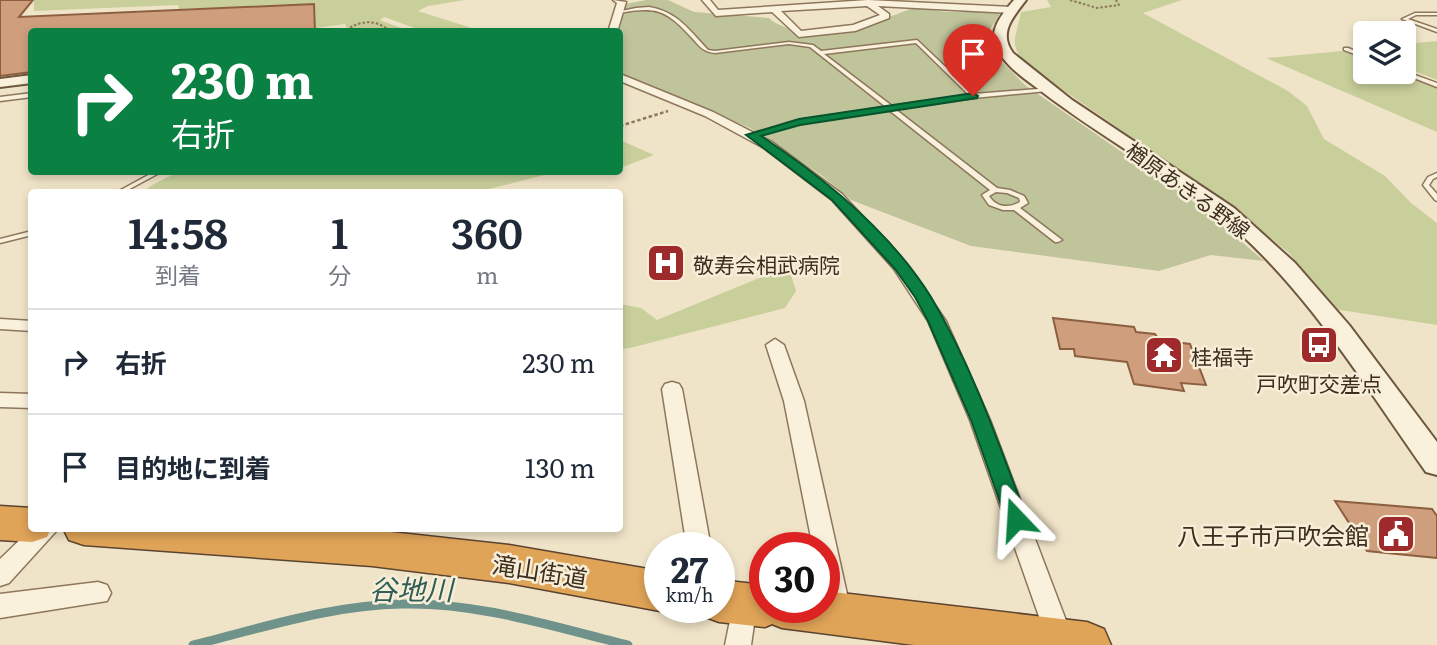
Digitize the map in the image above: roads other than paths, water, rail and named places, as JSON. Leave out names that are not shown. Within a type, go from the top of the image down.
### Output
[{"type":"highway","points":[[0,523],[28,525]]},
{"type":"highway","name":"滝山街道","points":[[142,532],[372,548],[509,564],[644,588]]},
{"type":"highway","points":[[840,612],[1074,644]]},
{"type":"main road","name":"楢原あきる野線","points":[[1016,5],[1003,26],[1000,45],[1012,61],[1048,89],[1204,195],[1272,252],[1320,307],[1437,464]]},
{"type":"main road","points":[[0,83],[28,80]]},
{"type":"street","points":[[613,28],[622,2],[617,0]]},
{"type":"street","points":[[706,0],[716,13],[867,1],[1016,5]]},
{"type":"street","points":[[774,9],[799,34],[855,28],[886,16],[867,1]]},
{"type":"street","points":[[623,78],[752,135],[790,160],[837,197],[900,266],[936,321],[1074,644]]},
{"type":"street","points":[[0,324],[28,326]]},
{"type":"street","points":[[775,345],[794,401],[821,532]]},
{"type":"street","points":[[672,389],[696,532]]},
{"type":"street","points":[[0,400],[28,401]]},
{"type":"street","points":[[0,575],[44,532]]},
{"type":"street","points":[[0,606],[98,593]]},
{"type":"lane","points":[[619,12],[647,5],[661,7],[707,51],[793,43],[808,45],[995,190]]},
{"type":"lane","points":[[1437,14],[1415,14],[1404,19],[1437,31]]},
{"type":"lane","points":[[820,53],[917,41],[973,96]]},
{"type":"lane","points":[[1346,49],[1353,52]]},
{"type":"lane","points":[[1416,77],[1437,85]]},
{"type":"lane","points":[[752,135],[799,122],[973,96],[1048,89]]},
{"type":"lane","points":[[0,99],[28,95]]},
{"type":"lane","points":[[126,189],[152,175]]},
{"type":"lane","points":[[1437,175],[1430,178],[1426,186],[1437,199]]},
{"type":"lane","points":[[995,190],[1008,191],[1022,197],[1024,203],[1016,208],[1000,208],[986,201],[985,195],[995,190]]},
{"type":"lane","points":[[1016,208],[1058,240]]},
{"type":"lane","points":[[0,241],[28,234]]},
{"type":"waterway","name":"谷地川","points":[[193,645],[323,613],[402,604],[431,604],[488,611],[628,645]]},
{"type":"place","name":"敬寿会相武病院","points":[[666,263]]},
{"type":"place","name":"戸吹町交差点","points":[[1319,345]]},
{"type":"place","name":"桂福寺","points":[[1164,355]]},
{"type":"place","name":"八王子市戸吹会館","points":[[1396,534]]}]
